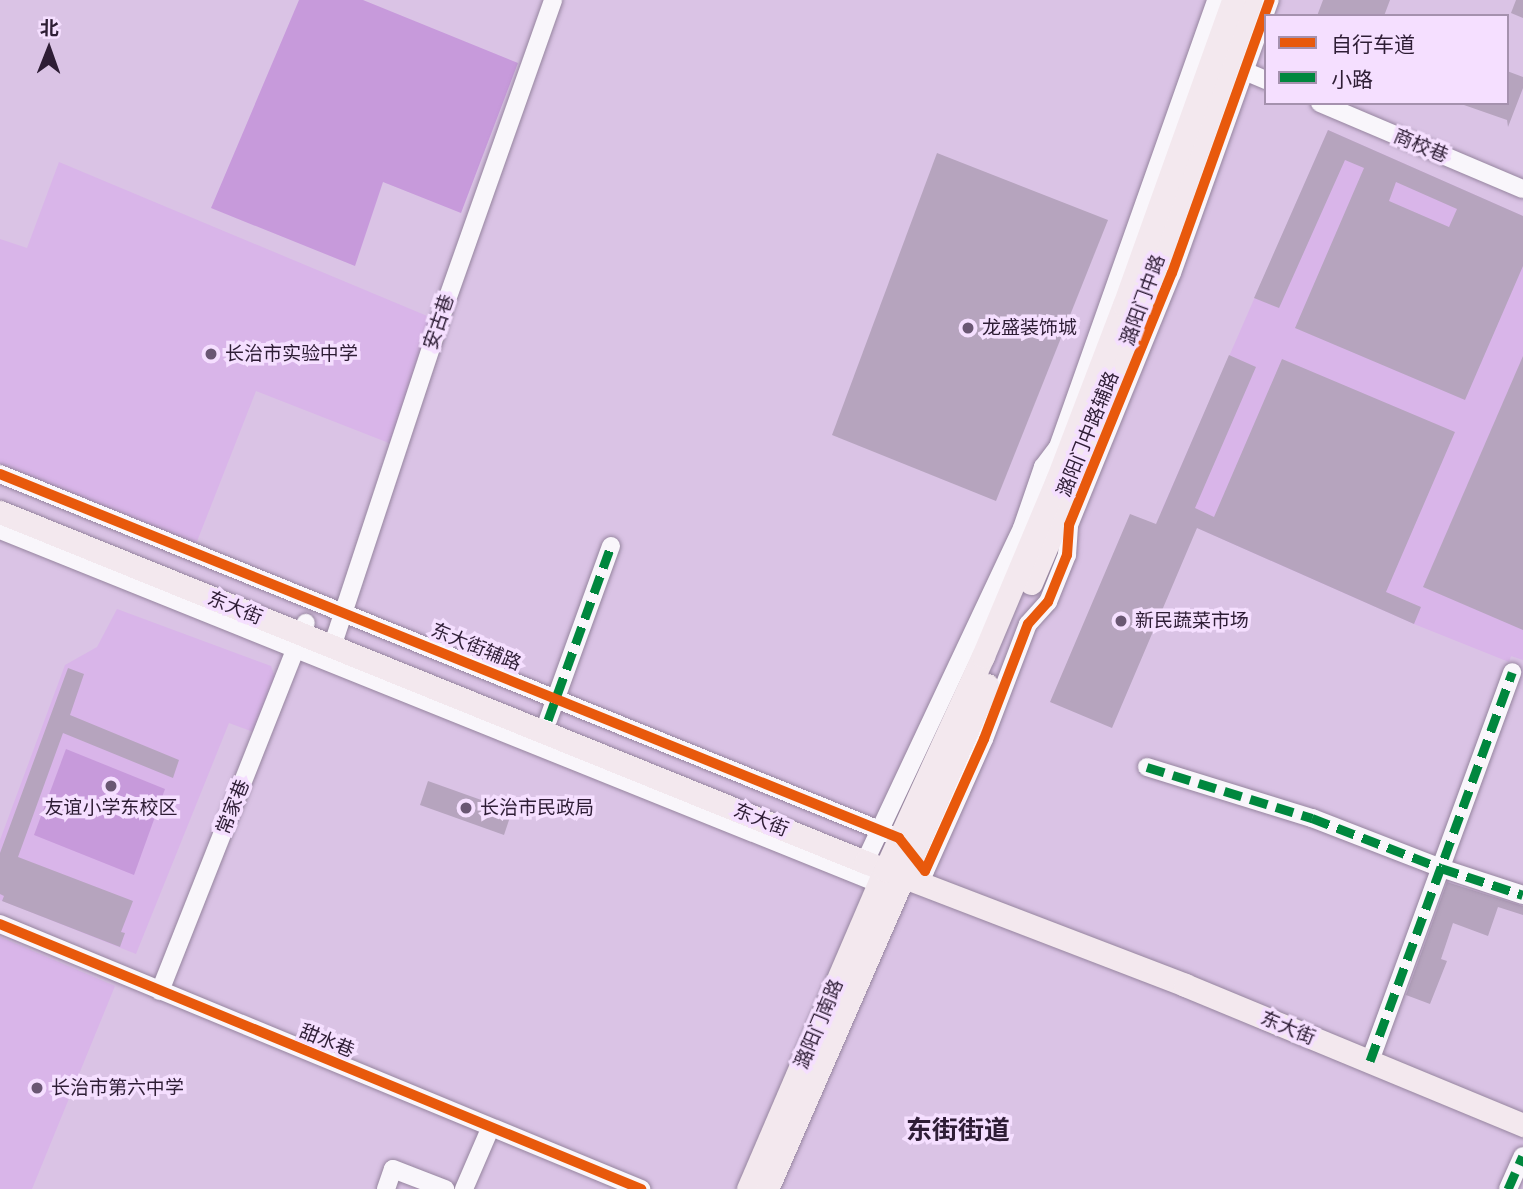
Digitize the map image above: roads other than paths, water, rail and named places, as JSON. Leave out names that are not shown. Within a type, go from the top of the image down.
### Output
[{"type":"main road","name":"潞阳门中路","points":[[1228,64],[1233,0]]},
{"type":"main road","name":"潞阳门中路","points":[[898,865],[1072,487],[1140,311],[1251,0]]},
{"type":"main road","name":"东大街","points":[[0,499],[301,636]]},
{"type":"main road","name":"东大街","points":[[0,512],[301,636],[334,641],[548,720],[898,865]]},
{"type":"main road","name":"东大街","points":[[334,641],[1372,1055],[1523,1109]]},
{"type":"main road","name":"潞阳门南路","points":[[748,1189],[898,865]]},
{"type":"main road","name":"潞阳门南路","points":[[767,1189],[898,865]]},
{"type":"main road","name":"东大街","points":[[1372,1055],[1523,1125]]},
{"type":"street","name":"安古巷","points":[[334,641],[443,311],[553,0]]},
{"type":"street","name":"潞阳门中路辅路","points":[[898,865],[1043,467],[1058,447],[1216,0]]},
{"type":"street","points":[[1264,79],[1228,64],[1270,0]]},
{"type":"street","name":"商校巷","points":[[1325,105],[1523,189]]},
{"type":"street","name":"东大街辅路","points":[[0,474],[556,698],[898,865]]},
{"type":"street","points":[[0,530],[301,636],[898,865]]},
{"type":"street","points":[[548,720],[611,546]]},
{"type":"street","name":"常家巷","points":[[160,991],[301,636]]},
{"type":"street","points":[[1372,1055],[1512,672]]},
{"type":"street","points":[[1147,767],[1312,818],[1441,868],[1523,895]]},
{"type":"street","name":"甜水巷","points":[[0,924],[641,1189]]},
{"type":"street","points":[[464,1189],[491,1129]]},
{"type":"street","points":[[1508,1189],[1523,1156]]},
{"type":"street","points":[[386,1189],[393,1169],[445,1189]]},
{"type":"place","name":"龙盛装饰城","points":[[968,328]]},
{"type":"place","name":"长治市实验中学","points":[[211,354]]},
{"type":"place","name":"新民蔬菜市场","points":[[1121,621]]},
{"type":"place","name":"友谊小学东校区","points":[[111,786]]},
{"type":"place","name":"长治市民政局","points":[[466,808]]},
{"type":"place","name":"长治市第六中学","points":[[37,1088]]},
{"type":"district","name":"东街街道","points":[[958,1130]]}]
